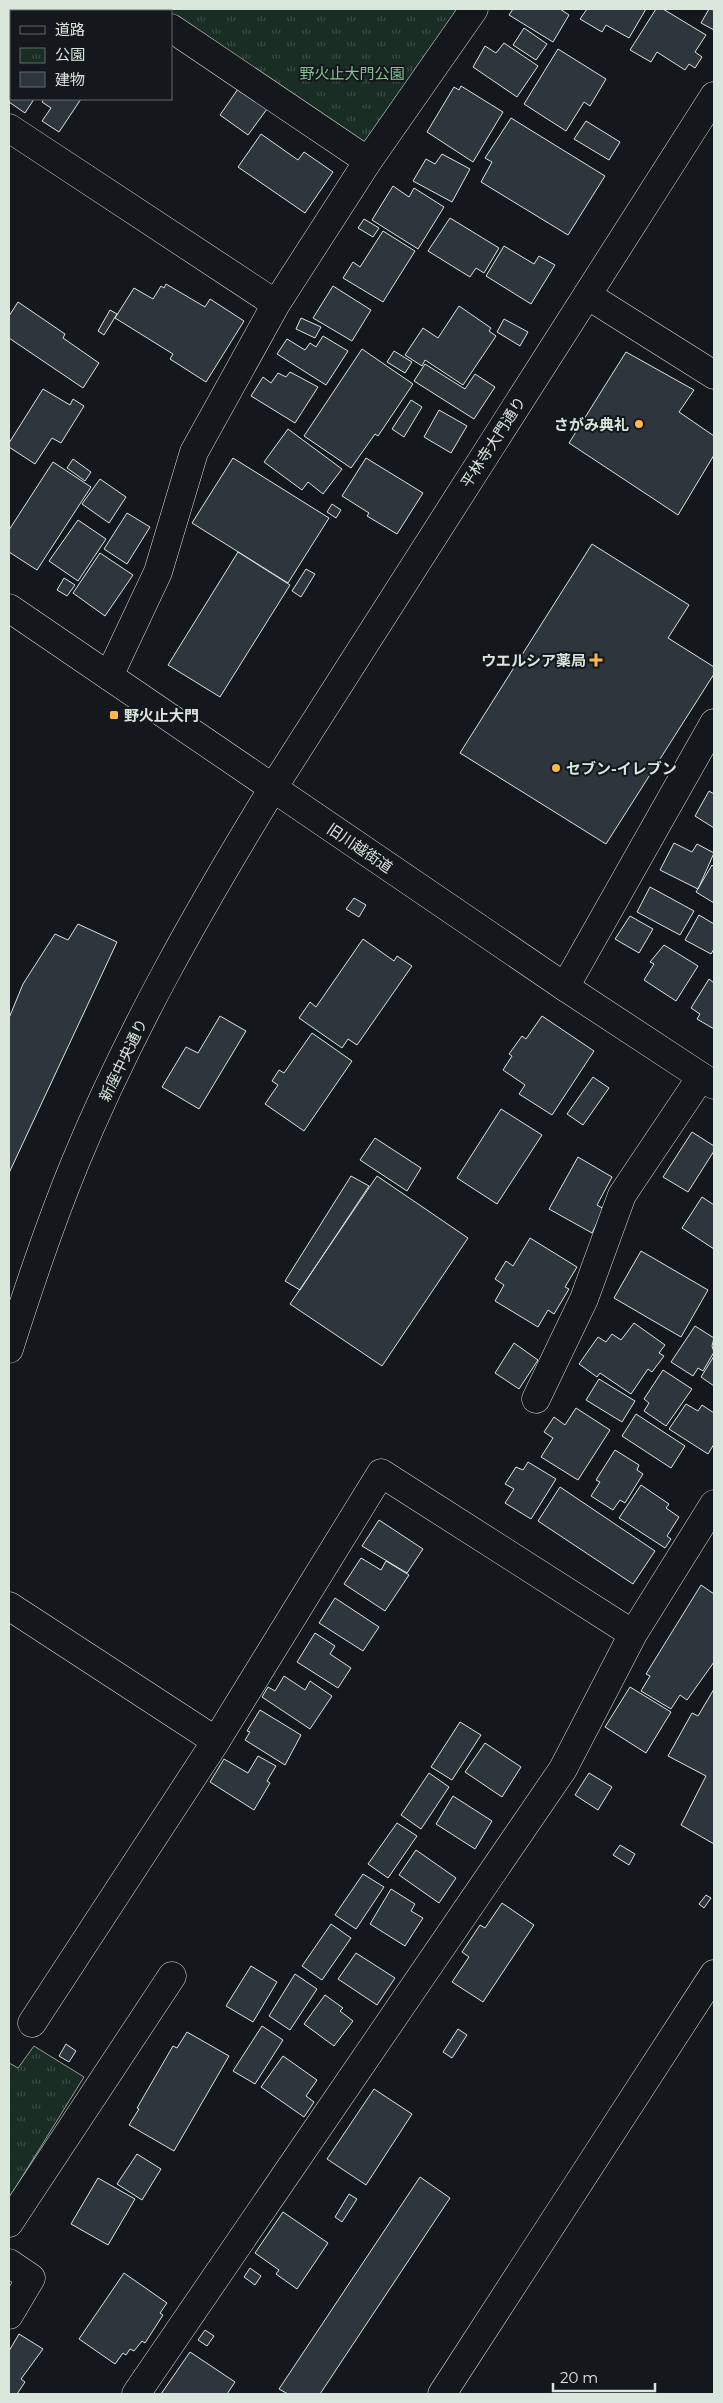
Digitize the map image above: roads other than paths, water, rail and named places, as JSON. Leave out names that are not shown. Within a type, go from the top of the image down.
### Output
[{"type":"street","points":[[109,676],[158,572],[194,452],[276,304],[368,161],[474,9]]},
{"type":"street","points":[[172,29],[368,161]]},
{"type":"street","name":"平林寺大門通り","points":[[273,788],[714,96]]},
{"type":"street","points":[[9,128],[276,304]]},
{"type":"street","points":[[587,295],[714,375]]},
{"type":"street","name":"旧川越街道","points":[[9,608],[564,987],[708,1081]]},
{"type":"street","points":[[564,987],[714,723]]},
{"type":"street","name":"新座中央通り","points":[[10,1341],[75,1163],[113,1079],[155,992],[207,895],[273,788]]},
{"type":"street","points":[[536,1399],[584,1299],[622,1195],[708,1081]]},
{"type":"street","points":[[32,2024],[216,1741],[381,1473],[633,1634]]},
{"type":"street","points":[[136,2394],[563,1769],[633,1634],[714,1504]]},
{"type":"street","points":[[9,1606],[216,1741]]},
{"type":"street","points":[[442,2394],[714,1974]]},
{"type":"street","points":[[9,2223],[172,1976]]},
{"type":"street","points":[[9,2263],[32,2278],[9,2316]]},
{"type":"place","name":"さがみ典礼","points":[[639,424]]},
{"type":"place","name":"ウエルシア薬局","points":[[596,660]]},
{"type":"place","name":"野火止大門","points":[[114,715]]},
{"type":"place","name":"セブン-イレブン","points":[[556,768]]},
{"type":"park label","name":"野火止大門公園","points":[[352,73]]}]
